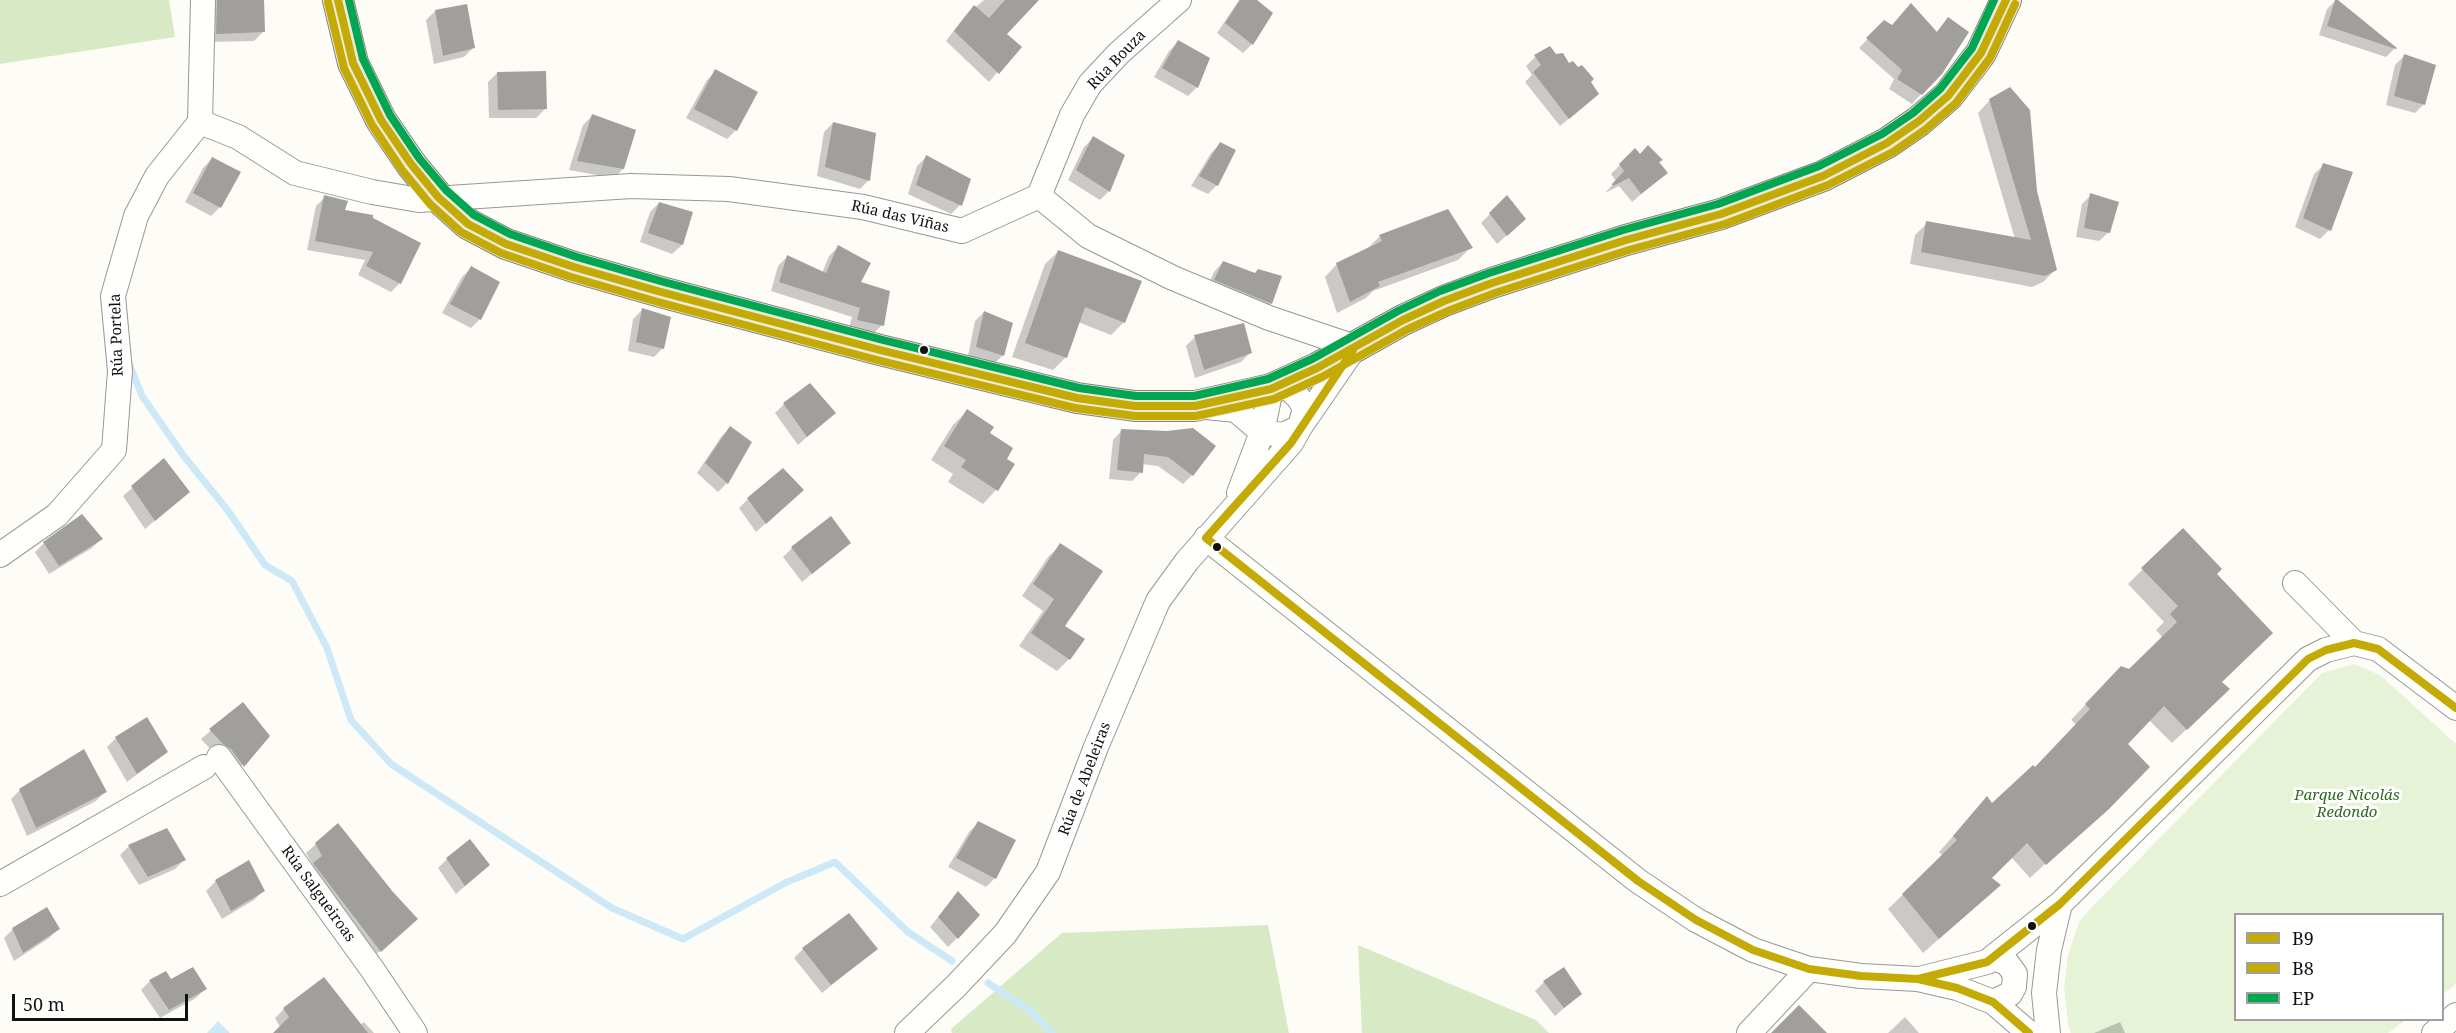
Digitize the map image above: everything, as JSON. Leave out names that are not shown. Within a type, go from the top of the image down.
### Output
[{"type":"main road","points":[[338,0],[354,63],[381,120],[411,164],[438,197],[468,224],[506,244],[574,267],[661,292],[880,350],[1077,398],[1135,406],[1195,406],[1277,387],[1444,301],[1492,283],[1626,240],[1721,214],[1814,180],[1855,162],[1919,121],[1948,96],[1981,53],[2006,0]]},
{"type":"street","points":[[200,122],[203,0]]},
{"type":"street","name":"Rúa Bouza","points":[[1039,196],[1072,115],[1090,84],[1119,53],[1179,0]]},
{"type":"street","name":"Rúa das Viñas","points":[[200,122],[238,137],[295,173],[372,192],[419,200],[631,186],[729,189],[863,207],[962,231],[1039,196]]},
{"type":"street","name":"Rúa Portela","points":[[0,555],[57,515],[114,450],[120,371],[113,296],[136,216],[157,176],[200,122]]},
{"type":"street","points":[[1039,196],[1088,236],[1173,278],[1269,318],[1355,347]]},
{"type":"street","name":"Rúa de Abeleiras","points":[[907,1033],[957,986],[1005,934],[1048,872],[1096,747],[1158,601],[1206,538],[1291,443],[1355,347]]},
{"type":"street","points":[[1195,406],[1236,410],[1262,432],[1283,435],[1300,427],[1305,408],[1298,397],[1277,387]]},
{"type":"street","name":"Rúa de Abeleiras","points":[[1235,505],[1277,387]]},
{"type":"street","points":[[1206,538],[1638,881],[1696,920],[1753,950],[1809,969],[1861,976],[1918,979],[1957,988],[1993,1002],[2029,1033]]},
{"type":"street","points":[[2295,583],[2354,643]]},
{"type":"street","points":[[1918,979],[1987,962],[2060,904],[2308,659],[2326,650],[2354,643],[2378,649],[2456,708]]},
{"type":"street","name":"Rúa Salgueiroas","points":[[0,884],[212,762],[372,969],[415,1033]]},
{"type":"street","points":[[2048,1033],[2044,993],[2049,950],[2060,904]]},
{"type":"street","points":[[1993,958],[2007,963],[2015,974],[2014,987],[2010,994],[1993,1002]]},
{"type":"street","points":[[1749,1033],[1809,969]]},
{"type":"street","points":[[2434,1033],[2456,1015]]},
{"type":"green space","points":[[0,0],[169,0],[175,37],[0,64]]},
{"type":"green space","name":"Parque Nicolás Redondo","points":[[2354,664],[2380,675],[2456,744],[2456,984],[2444,993],[2444,913],[2234,913],[2234,1021],[2405,1021],[2388,1033],[2071,1033],[2064,987],[2068,955],[2079,922],[2322,673]]},
{"type":"green space","points":[[1268,925],[1289,1033],[952,1033],[951,1029],[1062,933]]},
{"type":"green space","points":[[1358,945],[1536,1020],[1549,1033],[1362,1033]]},
{"type":"water","points":[[218,1021],[230,1033],[207,1033]]},
{"type":"building","points":[[217,0],[264,0],[265,32],[216,34]]},
{"type":"building","points":[[1005,0],[1039,0],[1007,34],[1022,47],[999,74],[954,31],[974,5],[989,18]]},
{"type":"building","points":[[1240,0],[1257,0],[1273,13],[1253,45],[1225,23]]},
{"type":"building","points":[[2335,0],[2338,0],[2397,48],[2327,26]]},
{"type":"building","points":[[1911,3],[1937,32],[1948,17],[1969,32],[1942,74],[1922,95],[1897,79],[1902,70],[1866,38],[1884,20],[1892,25]]},
{"type":"building","points":[[467,4],[475,48],[443,56],[435,10]]},
{"type":"building","points":[[1178,40],[1210,58],[1198,88],[1162,68]]},
{"type":"building","points":[[1550,46],[1556,54],[1563,53],[1569,63],[1573,61],[1578,67],[1582,65],[1594,79],[1591,82],[1599,94],[1569,119],[1533,72],[1541,65],[1534,55]]},
{"type":"building","points":[[2404,54],[2436,65],[2425,105],[2394,96]]},
{"type":"building","points":[[715,69],[758,92],[737,131],[694,109]]},
{"type":"building","points":[[546,71],[547,109],[498,110],[497,72]]},
{"type":"building","points":[[2010,87],[2030,110],[2037,191],[2057,270],[2045,276],[1921,252],[1926,221],[2031,240],[1989,99]]},
{"type":"building","points":[[592,114],[636,130],[624,169],[577,161]]},
{"type":"building","points":[[833,122],[876,133],[870,181],[825,167]]},
{"type":"building","points":[[1093,136],[1125,155],[1110,192],[1076,170]]},
{"type":"building","points":[[1220,142],[1236,150],[1218,186],[1199,176]]},
{"type":"building","points":[[1648,145],[1663,160],[1659,162],[1668,173],[1641,194],[1629,178],[1613,186],[1612,184],[1624,171],[1619,164],[1635,148],[1640,154]]},
{"type":"building","points":[[926,155],[971,179],[962,206],[916,185]]},
{"type":"building","points":[[212,157],[241,172],[221,208],[193,193]]},
{"type":"building","points":[[2323,163],[2353,172],[2331,231],[2303,218]]},
{"type":"building","points":[[2090,193],[2119,202],[2110,233],[2084,228]]},
{"type":"building","points":[[324,195],[348,201],[345,210],[373,215],[373,218],[421,243],[401,284],[366,266],[373,252],[315,241]]},
{"type":"building","points":[[1507,195],[1526,219],[1507,236],[1489,213]]},
{"type":"building","points":[[659,202],[693,212],[683,245],[648,233]]},
{"type":"building","points":[[1448,209],[1473,248],[1378,282],[1380,286],[1350,302],[1336,263],[1382,241],[1379,235]]},
{"type":"building","points":[[838,245],[871,263],[861,282],[890,291],[884,326],[857,320],[860,308],[779,282],[787,255],[826,273]]},
{"type":"building","points":[[1058,250],[1142,281],[1125,323],[1085,307],[1067,358],[1025,343]]},
{"type":"building","points":[[1223,261],[1255,273],[1258,269],[1282,276],[1272,304],[1214,280]]},
{"type":"building","points":[[471,266],[500,282],[481,320],[450,304]]},
{"type":"building","points":[[642,308],[671,317],[664,349],[636,342]]},
{"type":"building","points":[[984,311],[1013,323],[1004,356],[976,347]]},
{"type":"building","points":[[1244,323],[1252,353],[1204,370],[1194,335]]},
{"type":"building","points":[[810,383],[836,413],[807,437],[783,403]]},
{"type":"building","points":[[967,409],[994,427],[990,433],[1013,448],[1007,459],[1015,464],[998,491],[961,467],[966,460],[944,446]]},
{"type":"building","points":[[730,426],[752,442],[728,484],[705,463]]},
{"type":"building","points":[[1193,428],[1216,446],[1193,476],[1168,457],[1144,454],[1143,473],[1117,470],[1121,429],[1167,431]]},
{"type":"building","points":[[164,458],[190,492],[155,521],[131,486]]},
{"type":"building","points":[[783,468],[804,490],[766,524],[747,498]]},
{"type":"building","points":[[82,514],[103,539],[59,566],[43,542]]},
{"type":"building","points":[[831,516],[851,543],[812,574],[791,547]]},
{"type":"building","points":[[2183,528],[2222,569],[2217,574],[2273,633],[2222,682],[2230,689],[2187,730],[2164,706],[2128,744],[2150,767],[2108,810],[2046,865],[2027,843],[1992,878],[2001,885],[1939,939],[1902,894],[1957,840],[1953,836],[1987,796],[1992,803],[2033,765],[2035,767],[2090,709],[2085,704],[2121,666],[2129,669],[2177,622],[2170,614],[2178,606],[2141,568]]},
{"type":"building","points":[[1060,543],[1103,571],[1065,626],[1085,639],[1070,660],[1031,633],[1054,599],[1033,584]]},
{"type":"building","points":[[243,702],[270,736],[244,767],[231,749],[209,729]]},
{"type":"building","points":[[147,717],[168,752],[137,774],[115,737]]},
{"type":"building","points":[[84,749],[107,792],[36,828],[19,789]]},
{"type":"building","points":[[978,821],[1016,840],[996,879],[956,858]]},
{"type":"building","points":[[338,823],[393,892],[418,919],[381,952],[313,863],[322,856],[315,843]]},
{"type":"building","points":[[167,828],[186,860],[148,877],[128,845]]},
{"type":"building","points":[[470,839],[490,865],[465,886],[446,858]]},
{"type":"building","points":[[249,860],[265,891],[231,911],[215,880]]},
{"type":"building","points":[[958,891],[980,915],[958,939],[938,917]]},
{"type":"building","points":[[47,907],[60,929],[23,953],[12,928]]},
{"type":"building","points":[[849,913],[878,949],[831,985],[802,948]]},
{"type":"building","points":[[193,967],[207,989],[169,1010],[149,980],[166,971],[171,979]]},
{"type":"building","points":[[1564,967],[1582,994],[1564,1008],[1543,981]]},
{"type":"building","points":[[324,977],[368,1033],[273,1033],[289,1017],[283,1008]]},
{"type":"building","points":[[1799,1005],[1827,1033],[1771,1033]]},
{"type":"waterway","points":[[129,363],[142,396],[183,455],[229,512],[265,565],[292,581],[327,648],[351,720],[391,764],[612,908],[683,939],[785,883],[835,862],[908,932],[952,961]]},
{"type":"waterway","points":[[988,983],[1032,1012],[1052,1033]]},
{"type":"transit line","name":"B9","points":[[338,0],[353,63],[381,120],[411,164],[438,197],[468,224],[506,244],[574,267],[661,292],[880,350],[1077,398],[1135,406],[1195,406],[1271,389],[1317,368],[1403,320],[1444,301],[1492,283],[1626,240],[1721,214],[1823,176],[1887,143],[1919,121],[1948,96],[1981,53],[2006,0]]},
{"type":"transit line","name":"EP","points":[[349,0],[363,59],[390,115],[419,158],[446,190],[474,215],[510,234],[577,257],[664,282],[883,340],[1079,388],[1136,396],[1194,396],[1268,379],[1312,359],[1398,311],[1440,291],[1623,230],[1718,204],[1819,166],[1882,134],[1913,113],[1940,89],[1972,48],[1994,0]]},
{"type":"transit line","name":"B8","points":[[328,2],[344,68],[372,125],[402,170],[430,204],[461,232],[501,253],[571,277],[658,302],[877,360],[1075,408],[1135,416],[1196,416],[1274,399],[1322,377],[1408,329],[1448,311],[1495,293],[1629,250],[1725,224],[1828,185],[1893,152],[1926,129],[1956,103],[1990,58],[2015,4]]},
{"type":"transit line","name":"B9","points":[[1206,538],[1291,443],[1353,350]]},
{"type":"transit line","name":"B9","points":[[1206,538],[1638,881],[1696,920],[1753,950],[1809,969],[1861,976],[1918,979],[1957,988],[1993,1002],[2029,1033]]},
{"type":"transit line","name":"B9","points":[[1918,979],[1987,962],[2060,904],[2308,659],[2326,650],[2354,643],[2378,649],[2456,708]]}]
